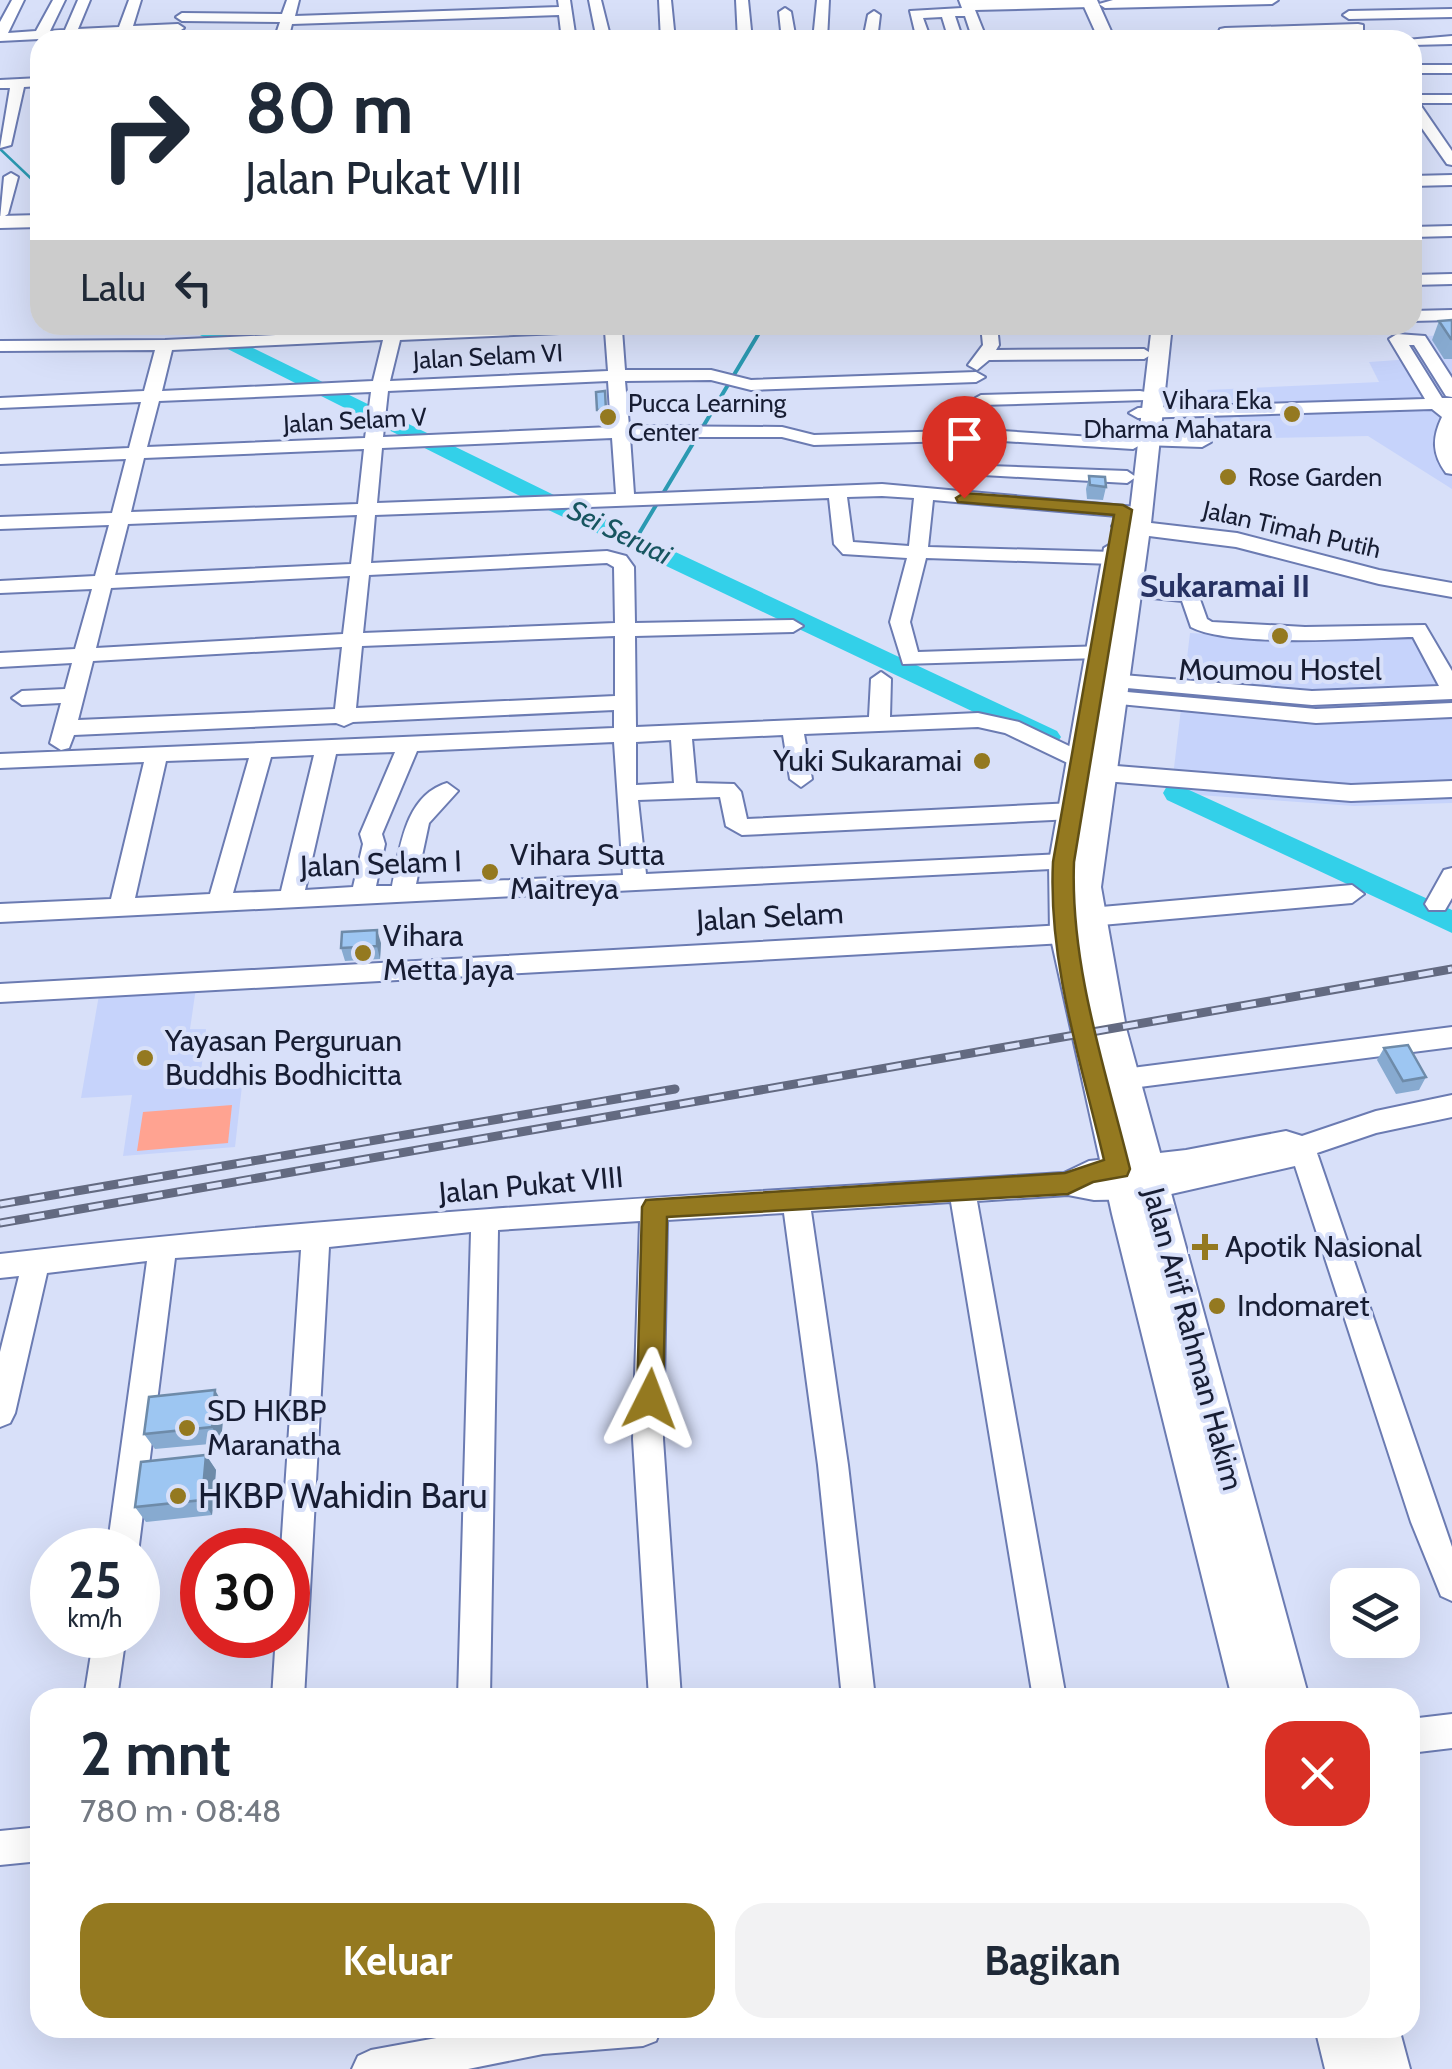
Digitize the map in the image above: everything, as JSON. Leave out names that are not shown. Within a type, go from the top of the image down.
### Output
[{"type":"main road","points":[[1097,2],[1105,30]]},
{"type":"main road","points":[[1097,2],[1115,30]]},
{"type":"main road","points":[[1422,181],[1452,180]]},
{"type":"main road","points":[[0,222],[30,222]]},
{"type":"main road","name":"Jalan Arif Rahman Hakim","points":[[1147,335],[1141,442],[1131,519],[1114,558],[1098,652],[1087,887],[1102,988],[1124,1080],[1135,1177],[1250,1688]]},
{"type":"main road","name":"Jalan Arif Rahman Hakim","points":[[1143,407],[1160,335]]},
{"type":"main road","name":"Jalan Arif Rahman Hakim","points":[[1141,442],[1127,477],[1130,591],[1117,690],[1093,767],[1073,811],[1064,862],[1064,934],[1285,1688]]},
{"type":"main road","name":"Jalan Timah Putih","points":[[1131,519],[1452,590]]},
{"type":"main road","points":[[1339,2038],[1347,2069]]},
{"type":"main road","points":[[1379,2038],[1388,2069]]},
{"type":"street","points":[[18,0],[0,36],[30,35]]},
{"type":"street","points":[[44,30],[58,0]]},
{"type":"street","points":[[71,30],[84,0]]},
{"type":"street","points":[[134,0],[125,30],[180,24],[208,14],[341,26],[381,17],[506,13],[584,0]]},
{"type":"street","points":[[284,30],[292,0]]},
{"type":"street","points":[[379,0],[381,17]]},
{"type":"street","points":[[413,16],[414,0]]},
{"type":"street","points":[[595,0],[602,30]]},
{"type":"street","points":[[665,0],[667,30]]},
{"type":"street","points":[[742,0],[744,30]]},
{"type":"street","points":[[821,30],[823,0]]},
{"type":"street","points":[[921,30],[915,14],[968,6],[1272,0]]},
{"type":"street","points":[[1340,0],[1369,0]]},
{"type":"street","points":[[1340,0],[1359,30]]},
{"type":"street","points":[[565,4],[568,30]]},
{"type":"street","points":[[968,6],[976,30]]},
{"type":"street","points":[[785,12],[787,30]]},
{"type":"street","points":[[947,12],[953,30]]},
{"type":"street","points":[[1349,15],[1452,12]]},
{"type":"street","points":[[872,30],[874,15]]},
{"type":"street","points":[[1422,41],[1452,40]]},
{"type":"street","points":[[1422,70],[1452,69]]},
{"type":"street","points":[[0,84],[30,82]]},
{"type":"street","points":[[4,145],[18,83]]},
{"type":"street","points":[[1422,100],[1452,99]]},
{"type":"street","points":[[1422,113],[1441,135],[1452,161]]},
{"type":"street","points":[[0,214],[11,177]]},
{"type":"street","points":[[1422,232],[1452,231]]},
{"type":"street","points":[[1422,280],[1452,279]]},
{"type":"street","points":[[1422,316],[1452,314]]},
{"type":"street","points":[[0,346],[165,345],[329,335]]},
{"type":"street","points":[[344,718],[380,386],[393,335]]},
{"type":"street","points":[[615,335],[625,497]]},
{"type":"street","points":[[986,435],[975,368],[991,345],[990,335]]},
{"type":"street","points":[[1407,335],[1396,341],[1448,410],[1443,454],[1452,469]]},
{"type":"street","points":[[1414,335],[1452,392]]},
{"type":"street","points":[[57,758],[165,345]]},
{"type":"street","points":[[986,355],[1144,354]]},
{"type":"street","name":"Jalan Selam VI","points":[[0,403],[618,375],[692,374],[731,382],[976,377]]},
{"type":"street","points":[[981,400],[1143,407],[1448,410]]},
{"type":"street","name":"Jalan Selam V","points":[[0,459],[705,430],[782,432],[814,440],[986,435],[1202,442]]},
{"type":"street","points":[[989,471],[1127,477]]},
{"type":"street","points":[[836,491],[844,544],[850,550],[1114,558]]},
{"type":"street","points":[[0,522],[836,491],[924,495],[1131,519]]},
{"type":"street","points":[[924,495],[918,552],[900,622],[910,659],[1098,652]]},
{"type":"street","points":[[0,587],[619,560],[624,567],[626,793],[635,883]]},
{"type":"street","points":[[1130,591],[1190,595],[1198,623],[1208,628],[1305,633],[1418,630],[1424,634],[1452,692],[1314,708]]},
{"type":"street","points":[[0,660],[354,639],[793,626]]},
{"type":"street","points":[[879,724],[881,679]]},
{"type":"street","points":[[1117,690],[1314,708],[1452,710]]},
{"type":"street","points":[[22,698],[74,696]]},
{"type":"street","points":[[66,728],[625,703]]},
{"type":"street","points":[[0,760],[992,721],[1093,767],[1350,793],[1452,789]]},
{"type":"street","points":[[792,727],[801,779]]},
{"type":"street","points":[[680,732],[686,790]]},
{"type":"street","points":[[363,895],[374,844],[370,834],[397,779],[409,743]]},
{"type":"street","points":[[291,898],[326,748]]},
{"type":"street","points":[[219,902],[262,750]]},
{"type":"street","points":[[121,906],[157,754]]},
{"type":"street","points":[[626,793],[728,790],[734,820],[742,827],[1073,811]]},
{"type":"street","points":[[402,894],[418,820],[446,791]]},
{"type":"street","name":"Jalan Selam I","points":[[0,913],[1064,862]]},
{"type":"street","points":[[1437,904],[1452,876]]},
{"type":"street","points":[[1090,917],[1352,894]]},
{"type":"street","name":"Jalan Selam","points":[[0,993],[1064,934]]},
{"type":"street","points":[[1124,1080],[1452,1037]]},
{"type":"street","name":"Jalan Pukat VIII","points":[[0,1266],[164,1247],[654,1207],[1068,1184],[1096,1190],[1135,1177],[1285,1159],[1302,1147],[1376,1122],[1452,1106]]},
{"type":"street","points":[[1302,1147],[1426,1522],[1452,1586]]},
{"type":"street","points":[[962,1190],[1048,1688]]},
{"type":"street","points":[[796,1199],[833,1465],[858,1688]]},
{"type":"street","points":[[654,1207],[648,1439],[665,1688]]},
{"type":"street","points":[[474,1688],[486,1219]]},
{"type":"street","points":[[289,1688],[316,1237]]},
{"type":"street","points":[[126,1528],[164,1247]]},
{"type":"street","points":[[0,1413],[36,1261]]},
{"type":"street","points":[[102,1688],[106,1658]]},
{"type":"street","points":[[1420,1735],[1452,1732]]},
{"type":"street","points":[[0,1848],[30,1845]]},
{"type":"street","points":[[371,2069],[533,2038]]},
{"type":"shaded area","points":[[1452,335],[1452,489],[1368,436],[1222,439],[1207,390],[1379,382],[1369,362],[1412,359],[1397,337]]},
{"type":"shaded area","points":[[1190,633],[1299,639],[1415,637],[1452,687],[1452,803],[1354,806],[1171,793]]},
{"type":"shaded area","name":"Yayasan Perguruan Buddhis Bodhicitta","points":[[196,988],[190,1029],[206,1029],[199,1089],[242,1086],[235,1147],[123,1156],[132,1095],[81,1098],[99,995]]},
{"type":"shaded area","points":[[232,1105],[228,1143],[137,1151],[143,1112]]},
{"type":"building","points":[[1452,320],[1452,339],[1451,339],[1439,321]]},
{"type":"building","points":[[605,391],[606,410],[597,410],[596,392]]},
{"type":"building","points":[[1089,476],[1105,477],[1106,487],[1090,485]]},
{"type":"building","points":[[377,930],[377,946],[341,948],[342,932]]},
{"type":"building","points":[[1408,1045],[1426,1077],[1403,1081],[1384,1048]]},
{"type":"building","points":[[215,1390],[212,1427],[144,1434],[149,1397]]},
{"type":"building","points":[[206,1455],[202,1500],[135,1507],[141,1462]]},
{"type":"waterway","name":"Sei Seruai","points":[[0,149],[30,178]]},
{"type":"waterway","name":"Sei Seruai","points":[[210,335],[548,501],[1048,737]]},
{"type":"waterway","points":[[634,542],[758,335]]},
{"type":"waterway","name":"Sei Seruai","points":[[1176,793],[1452,922]]},
{"type":"railway","points":[[0,1223],[1452,969]]},
{"type":"railway","points":[[0,1204],[675,1089]]},
{"type":"place","name":"Vihara Eka Dharma Mahatara","points":[[1292,414]]},
{"type":"place","name":"Pucca Learning Center","points":[[608,417]]},
{"type":"place","name":"Rose Garden","points":[[1228,477]]},
{"type":"place","name":"Moumou Hostel","points":[[1280,636]]},
{"type":"place","name":"Yuki Sukaramai","points":[[982,761]]},
{"type":"place","name":"Vihara Sutta Maitreya","points":[[490,872]]},
{"type":"place","name":"Vihara Metta Jaya","points":[[363,953]]},
{"type":"place","name":"Yayasan Perguruan Buddhis Bodhicitta","points":[[145,1058]]},
{"type":"place","name":"Apotik Nasional","points":[[1205,1247]]},
{"type":"place","name":"Indomaret","points":[[1217,1306]]},
{"type":"place","name":"SD HKBP Maranatha","points":[[187,1428]]},
{"type":"place","name":"HKBP Wahidin Baru","points":[[178,1496]]},
{"type":"district","name":"Sukaramai II","points":[[1225,586]]},
{"type":"route","points":[[650,1399],[654,1207],[1068,1184],[1090,1172],[1118,1169],[1076,994],[1064,934],[1062,898],[1064,862],[1123,510],[964,498]]}]
